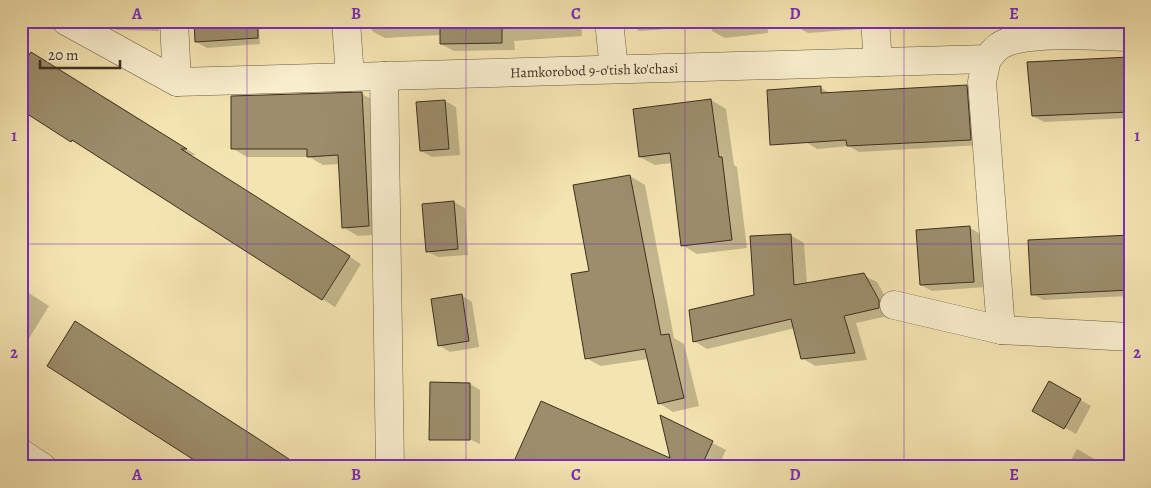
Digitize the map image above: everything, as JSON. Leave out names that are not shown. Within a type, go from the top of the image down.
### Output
[{"type":"street","points":[[66,21],[177,82]]},
{"type":"street","points":[[174,21],[177,82]]},
{"type":"street","points":[[346,21],[350,77]]},
{"type":"street","points":[[609,21],[614,69]]},
{"type":"street","points":[[876,21],[878,62]]},
{"type":"street","points":[[1000,330],[982,82],[987,59],[999,46],[1020,39],[1041,36],[1130,37]]},
{"type":"street","name":"Hamkorobod 9-o'tish ko'chasi","points":[[177,82],[987,59]]},
{"type":"street","points":[[384,76],[390,467]]},
{"type":"street","points":[[894,305],[1000,330],[1130,336]]},
{"type":"street","points":[[21,453],[42,467]]},
{"type":"building","points":[[194,21],[258,21],[258,38],[195,42]]},
{"type":"building","points":[[440,21],[502,21],[502,43],[440,44]]},
{"type":"building","points":[[31,52],[187,149],[181,149],[350,256],[322,300],[72,140],[71,142],[21,110],[21,67]]},
{"type":"building","points":[[1130,57],[1130,112],[1032,116],[1027,62]]},
{"type":"building","points":[[967,85],[971,140],[847,146],[846,140],[770,145],[767,90],[821,86],[821,93]]},
{"type":"building","points":[[362,92],[369,226],[342,228],[338,155],[307,157],[307,149],[231,149],[231,96]]},
{"type":"building","points":[[711,99],[719,157],[722,157],[732,240],[681,246],[670,153],[639,157],[633,109]]},
{"type":"building","points":[[445,100],[449,149],[420,151],[416,102]]},
{"type":"building","points":[[630,175],[661,335],[669,334],[684,398],[658,404],[645,349],[585,359],[571,274],[589,271],[573,185]]},
{"type":"building","points":[[454,201],[458,249],[426,252],[422,204]]},
{"type":"building","points":[[970,226],[974,282],[920,285],[916,230]]},
{"type":"building","points":[[791,234],[794,285],[864,273],[879,300],[879,308],[844,316],[855,353],[801,359],[791,319],[693,342],[689,310],[754,295],[750,236]]},
{"type":"building","points":[[1130,235],[1130,290],[1031,295],[1028,240]]},
{"type":"building","points":[[462,294],[469,341],[438,346],[431,299]]},
{"type":"building","points":[[75,321],[301,467],[205,467],[47,366]]},
{"type":"building","points":[[1049,381],[1081,399],[1064,429],[1032,411]]},
{"type":"building","points":[[430,382],[470,383],[470,440],[429,440]]},
{"type":"building","points":[[541,401],[670,458],[660,415],[713,441],[701,467],[533,467],[515,459]]}]
